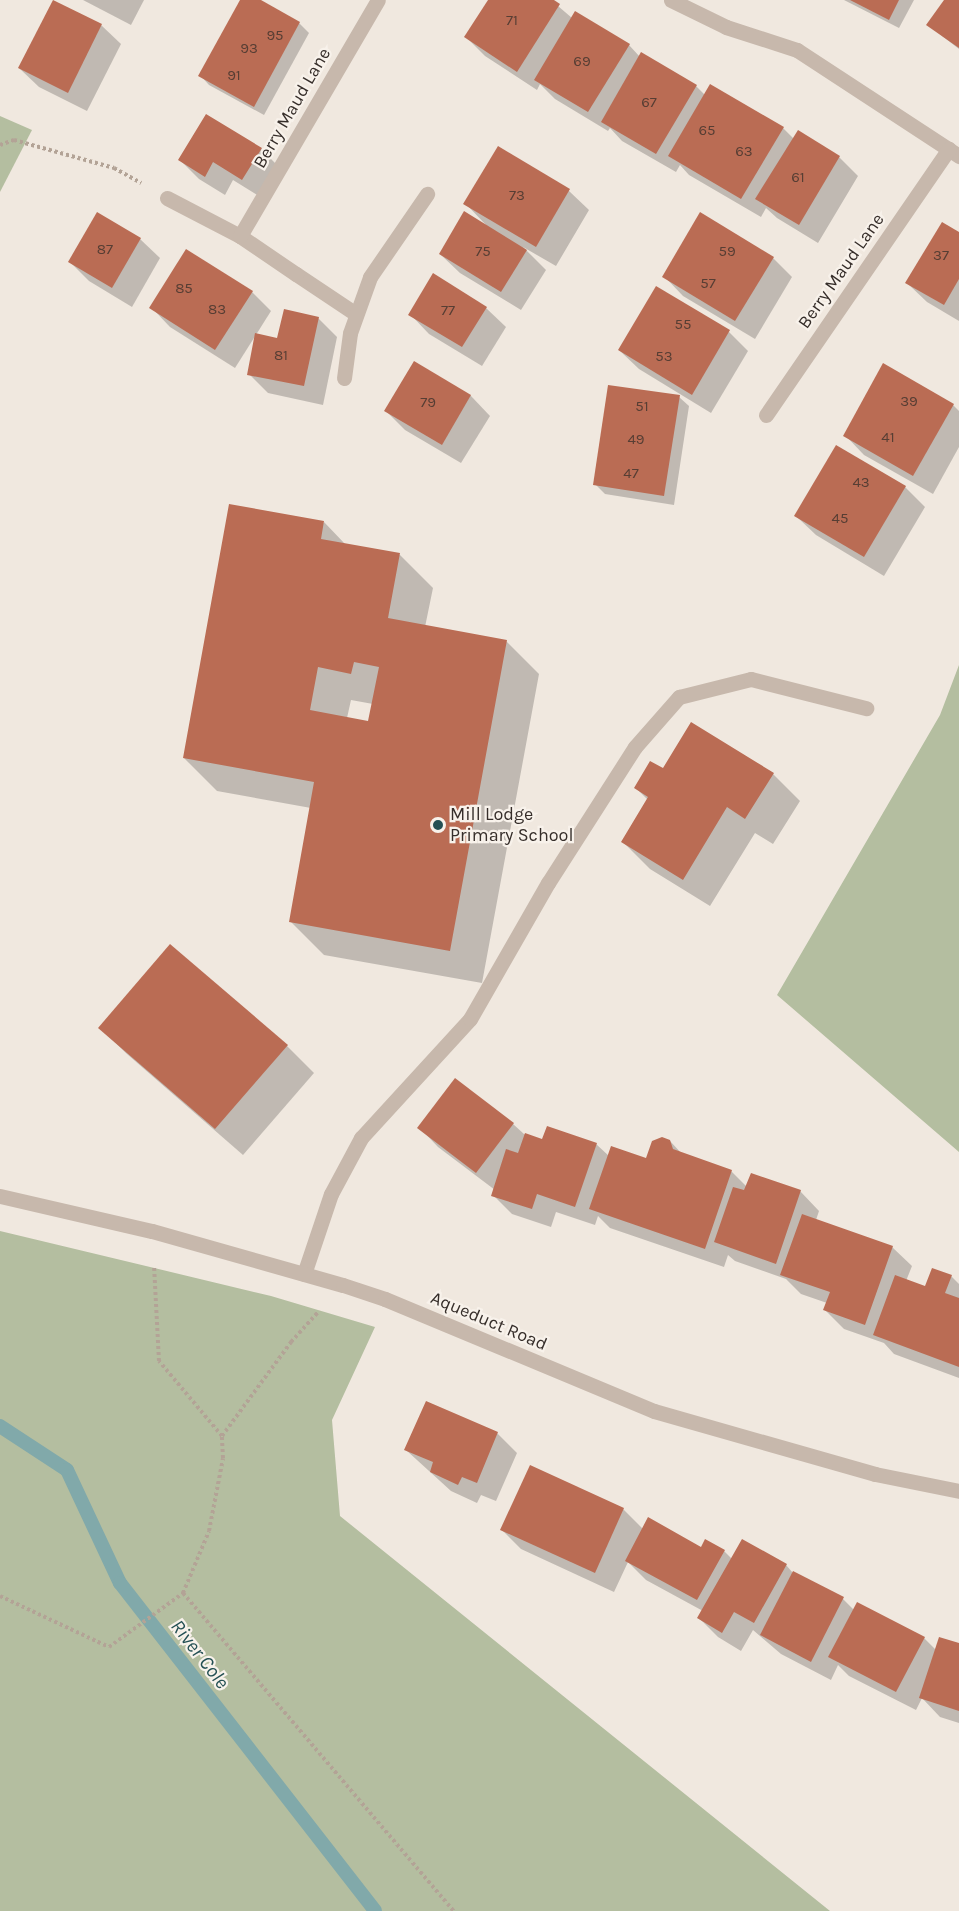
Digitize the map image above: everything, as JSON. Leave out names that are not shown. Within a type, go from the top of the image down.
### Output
[{"type":"street","name":"Berry Maud Lane","points":[[240,236],[378,0]]},
{"type":"street","name":"Berry Maud Lane","points":[[670,0],[726,27],[797,50],[954,153],[766,414]]},
{"type":"street","points":[[344,378],[356,314],[375,268],[427,194]]},
{"type":"street","points":[[167,198],[240,236],[356,314]]},
{"type":"street","points":[[304,1274],[331,1194],[361,1138],[470,1019],[548,884],[635,747],[679,697],[751,680],[866,708]]},
{"type":"street","name":"Aqueduct Road","points":[[0,1196],[152,1231],[343,1285],[385,1299],[654,1411],[875,1474],[959,1491]]},
{"type":"path","points":[[0,145],[14,140],[114,168],[167,198]]},
{"type":"path","points":[[0,1596],[109,1647],[183,1593],[209,1531],[223,1458],[222,1436],[159,1361],[152,1231]]},
{"type":"path","points":[[222,1436],[291,1342],[343,1285]]},
{"type":"path","points":[[183,1593],[454,1911]]},
{"type":"green space","points":[[0,116],[32,130],[0,192]]},
{"type":"green space","points":[[959,665],[959,1152],[777,995],[940,715]]},
{"type":"green space","points":[[0,1231],[271,1296],[375,1327],[332,1420],[340,1516],[830,1911],[0,1911]]},
{"type":"building","points":[[53,0],[102,24],[68,93],[18,68]]},
{"type":"building","points":[[240,0],[261,0],[300,22],[254,107],[198,76]]},
{"type":"building","points":[[488,0],[554,0],[560,4],[517,72],[464,37]]},
{"type":"building","points":[[850,0],[899,0],[889,20]]},
{"type":"building","points":[[944,0],[959,0],[959,48],[926,25]]},
{"type":"building","points":[[575,11],[630,44],[588,112],[534,80]]},
{"type":"building","points":[[641,52],[697,85],[656,154],[601,122]]},
{"type":"building","points":[[710,84],[784,127],[741,199],[668,156]]},
{"type":"building","points":[[206,114],[262,148],[242,180],[213,162],[205,177],[178,160]]},
{"type":"building","points":[[798,130],[840,156],[799,225],[755,199]]},
{"type":"building","points":[[498,146],[570,189],[536,247],[463,204]]},
{"type":"building","points":[[464,211],[527,250],[501,292],[439,254]]},
{"type":"building","points":[[97,212],[141,238],[112,288],[68,262]]},
{"type":"building","points":[[700,212],[774,257],[735,321],[662,277]]},
{"type":"building","points":[[942,222],[959,232],[959,279],[944,305],[905,283]]},
{"type":"building","points":[[186,249],[253,291],[215,350],[149,308]]},
{"type":"building","points":[[433,273],[487,307],[462,347],[408,315]]},
{"type":"building","points":[[656,286],[730,330],[692,395],[618,350]]},
{"type":"building","points":[[284,309],[319,317],[304,386],[247,375],[255,333],[277,338]]},
{"type":"building","points":[[414,361],[471,395],[442,445],[384,411]]},
{"type":"building","points":[[883,363],[954,404],[913,476],[843,436]]},
{"type":"building","points":[[608,385],[680,395],[664,496],[593,485]]},
{"type":"building","points":[[836,445],[906,486],[864,557],[794,516]]},
{"type":"building","points":[[229,504],[324,521],[321,539],[400,553],[388,618],[507,640],[450,951],[289,922],[314,782],[183,758]],"holes":[[[354,662],[379,667],[368,721],[310,710],[318,667],[351,674]]]},
{"type":"building","points":[[691,722],[774,773],[745,819],[727,807],[683,880],[621,842],[648,797],[634,788],[650,761],[663,768]]},
{"type":"building","points":[[170,944],[288,1045],[215,1129],[98,1028]]},
{"type":"building","points":[[455,1078],[514,1123],[476,1173],[417,1128]]},
{"type":"building","points":[[547,1126],[597,1143],[575,1207],[537,1194],[532,1209],[491,1196],[506,1149],[518,1153],[525,1133],[542,1139]]},
{"type":"building","points":[[662,1137],[670,1140],[673,1149],[732,1170],[705,1249],[589,1209],[611,1146],[646,1158],[652,1141]]},
{"type":"building","points":[[751,1173],[801,1190],[776,1264],[714,1242],[733,1187],[744,1190]]},
{"type":"building","points":[[802,1214],[893,1246],[865,1325],[823,1310],[830,1292],[780,1275]]},
{"type":"building","points":[[932,1268],[952,1275],[945,1293],[959,1298],[959,1367],[873,1335],[895,1275],[925,1286]]},
{"type":"building","points":[[426,1401],[498,1432],[477,1483],[462,1477],[458,1485],[430,1472],[433,1462],[404,1450]]},
{"type":"building","points":[[530,1465],[624,1508],[595,1573],[500,1530]]},
{"type":"building","points":[[648,1517],[701,1547],[705,1539],[725,1550],[697,1600],[625,1561]]},
{"type":"building","points":[[742,1539],[787,1564],[754,1623],[734,1612],[722,1633],[697,1618]]},
{"type":"building","points":[[793,1571],[844,1597],[811,1662],[760,1635]]},
{"type":"building","points":[[857,1602],[925,1637],[896,1692],[828,1657]]},
{"type":"building","points":[[939,1637],[959,1643],[959,1711],[919,1698]]},
{"type":"waterway","name":"River Cole","points":[[0,1426],[67,1470],[120,1583],[375,1911]]},
{"type":"place","name":"Mill Lodge Primary School","points":[[438,825]]}]
